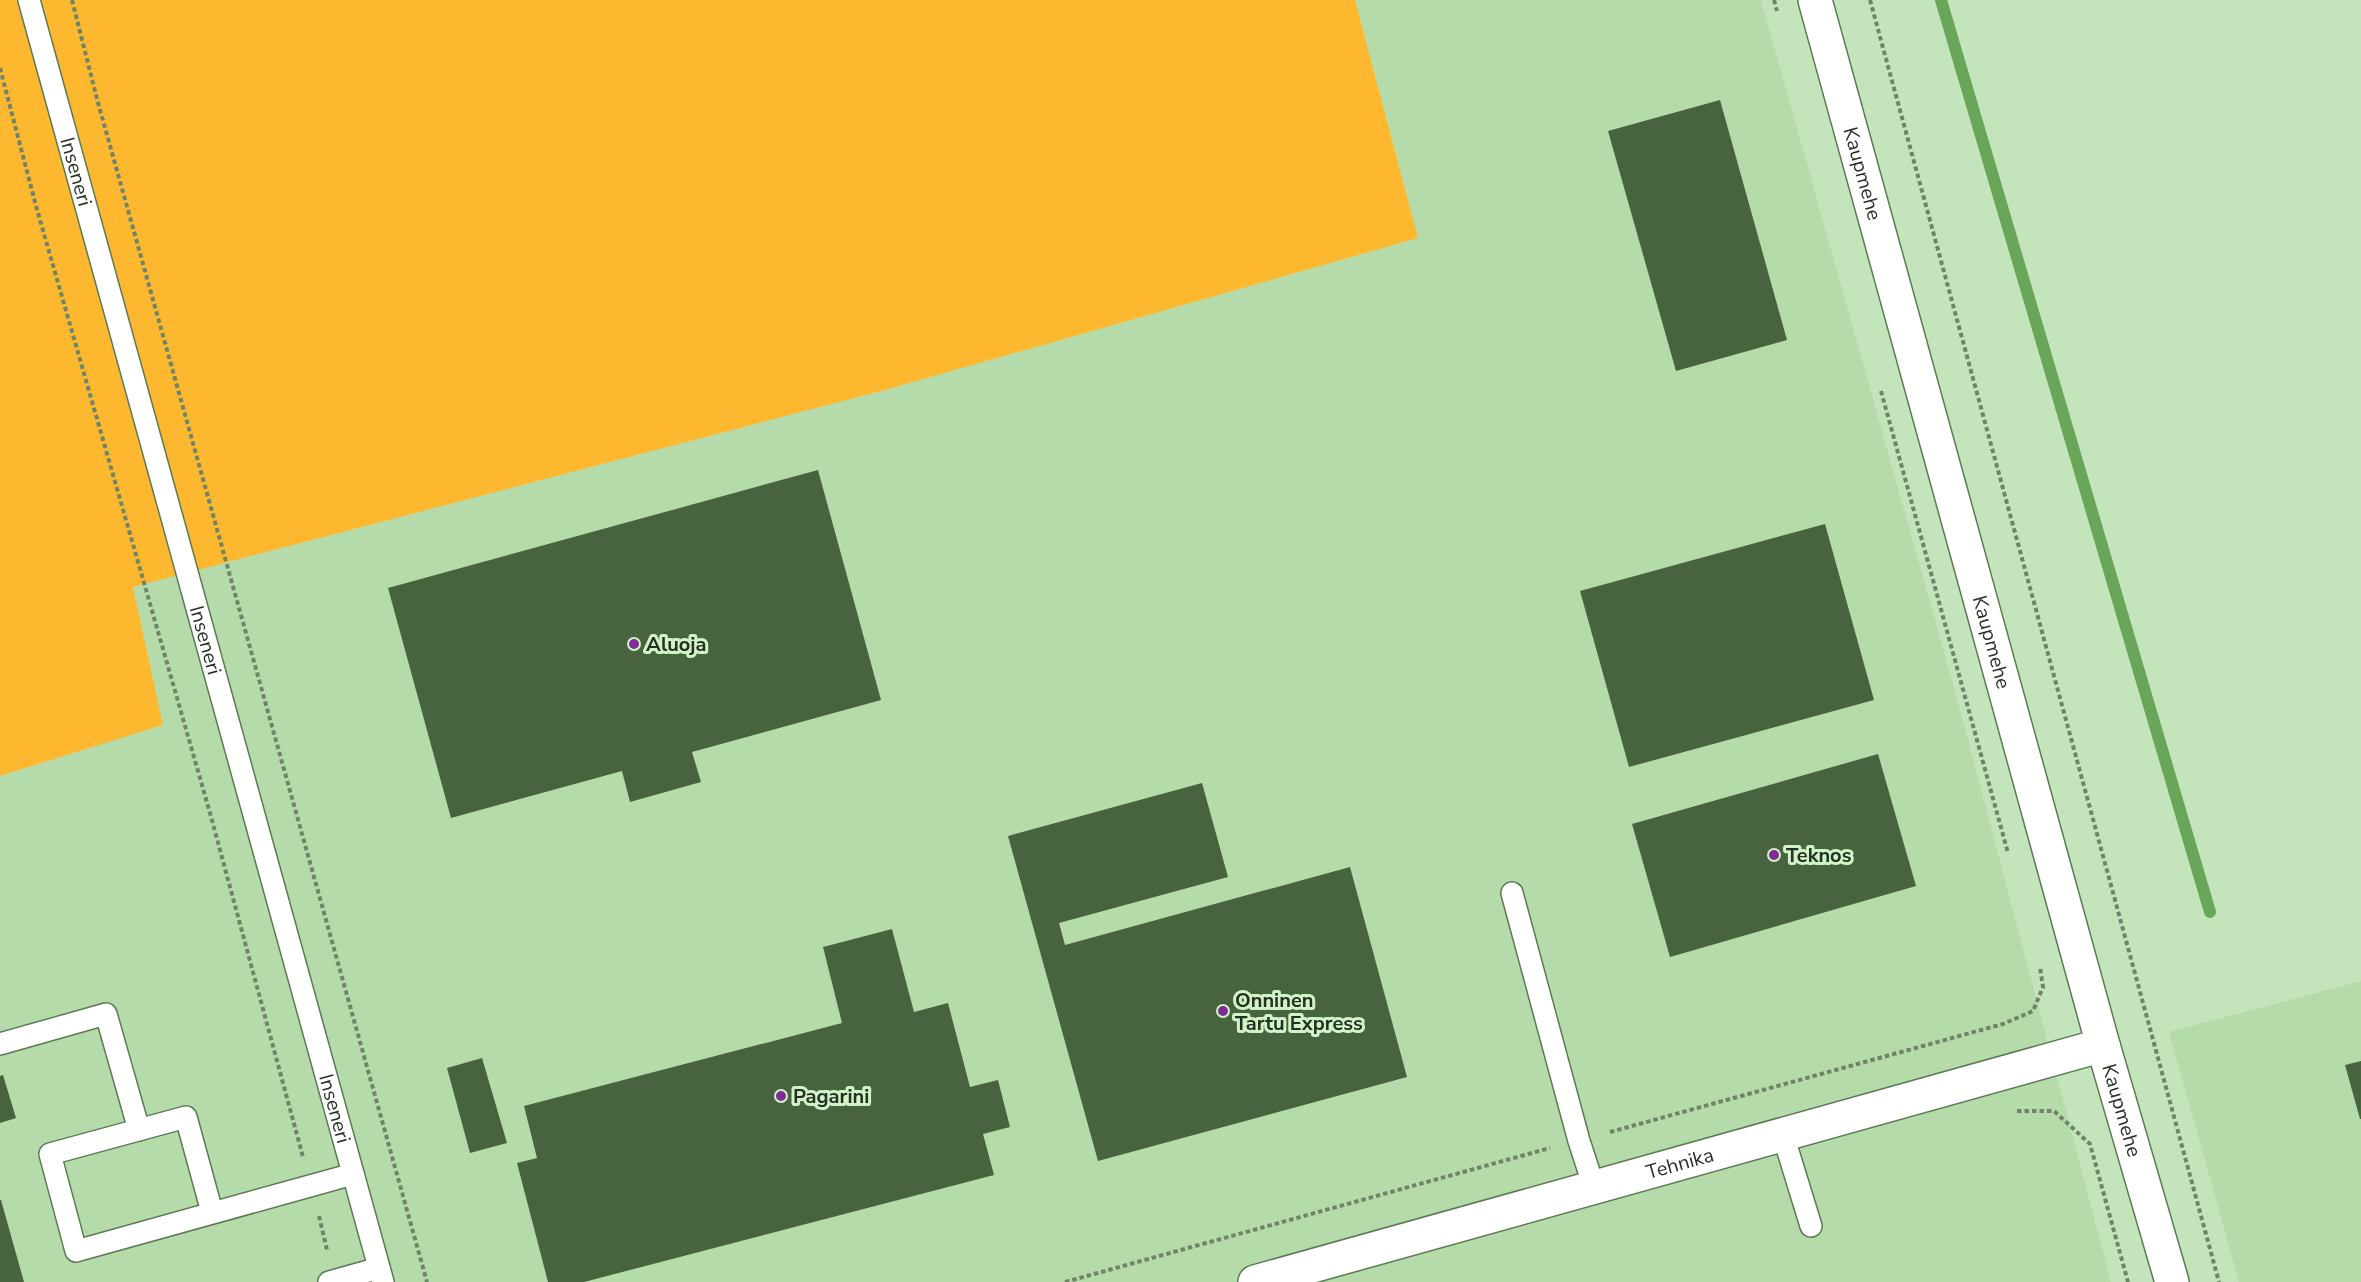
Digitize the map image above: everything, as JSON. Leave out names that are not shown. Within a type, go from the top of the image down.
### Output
[{"type":"street","name":"Kaupmehe","points":[[1815,0],[2103,1045],[2172,1282]]},
{"type":"street","name":"Tehnika","points":[[1255,1282],[2103,1045]]},
{"type":"lane","name":"Inseneri","points":[[29,0],[381,1275]]},
{"type":"lane","points":[[1512,893],[1579,1141],[1594,1187]]},
{"type":"lane","points":[[0,1044],[106,1014],[139,1130]]},
{"type":"lane","points":[[212,1212],[186,1117],[50,1154],[76,1251],[353,1174]]},
{"type":"lane","points":[[1783,1134],[1811,1226]]},
{"type":"lane","points":[[332,1281],[381,1275]]},
{"type":"path","points":[[72,0],[97,99],[427,1282]]},
{"type":"path","points":[[1774,0],[1779,21]]},
{"type":"path","points":[[1870,0],[2219,1282]]},
{"type":"path","points":[[0,68],[36,206],[207,801],[311,1184],[332,1281]]},
{"type":"path","points":[[1880,388],[2011,862]]},
{"type":"path","points":[[1065,1282],[2002,1024],[2033,1011],[2043,987],[2040,965]]},
{"type":"shaded area","points":[[0,0],[1355,0],[1418,238],[885,390],[133,587],[163,725],[0,776]]},
{"type":"shaded area","points":[[1355,0],[1761,0],[1958,702],[2111,1282],[0,1282],[0,776],[163,725],[133,587],[885,390],[1418,238]]},
{"type":"shaded area","points":[[2361,981],[2361,1282],[2239,1282],[2169,1032]]},
{"type":"building","points":[[1720,100],[1787,340],[1676,371],[1608,131]]},
{"type":"building","name":"Aluoja","points":[[818,470],[881,700],[692,752],[701,782],[630,802],[622,771],[451,818],[388,588]]},
{"type":"building","points":[[1825,524],[1874,700],[1629,767],[1580,591]]},
{"type":"building","name":"Teknos","points":[[1878,754],[1916,886],[1670,957],[1632,824]]},
{"type":"building","name":"Onninen Tartu Express","points":[[1202,783],[1228,877],[1059,923],[1065,945],[1350,867],[1407,1077],[1098,1161],[1008,836]]},
{"type":"building","name":"Pagarini","points":[[892,929],[914,1012],[948,1003],[970,1087],[998,1080],[1010,1127],[983,1134],[994,1175],[584,1282],[548,1282],[517,1163],[537,1158],[524,1106],[842,1023],[823,947]]},
{"type":"building","points":[[482,1058],[507,1143],[470,1153],[447,1068]]},
{"type":"building","points":[[2361,1061],[2361,1119],[2360,1119],[2345,1065]]},
{"type":"building","points":[[3,1075],[16,1118],[0,1123],[0,1076]]},
{"type":"building","points":[[1,1200],[24,1282],[0,1282]]},
{"type":"waterway","points":[[1941,0],[2210,912]]},
{"type":"place","name":"Aluoja","points":[[634,644]]},
{"type":"place","name":"Teknos","points":[[1774,855]]},
{"type":"place","name":"Onninen Tartu Express","points":[[1223,1011]]},
{"type":"place","name":"Pagarini","points":[[781,1096]]}]
